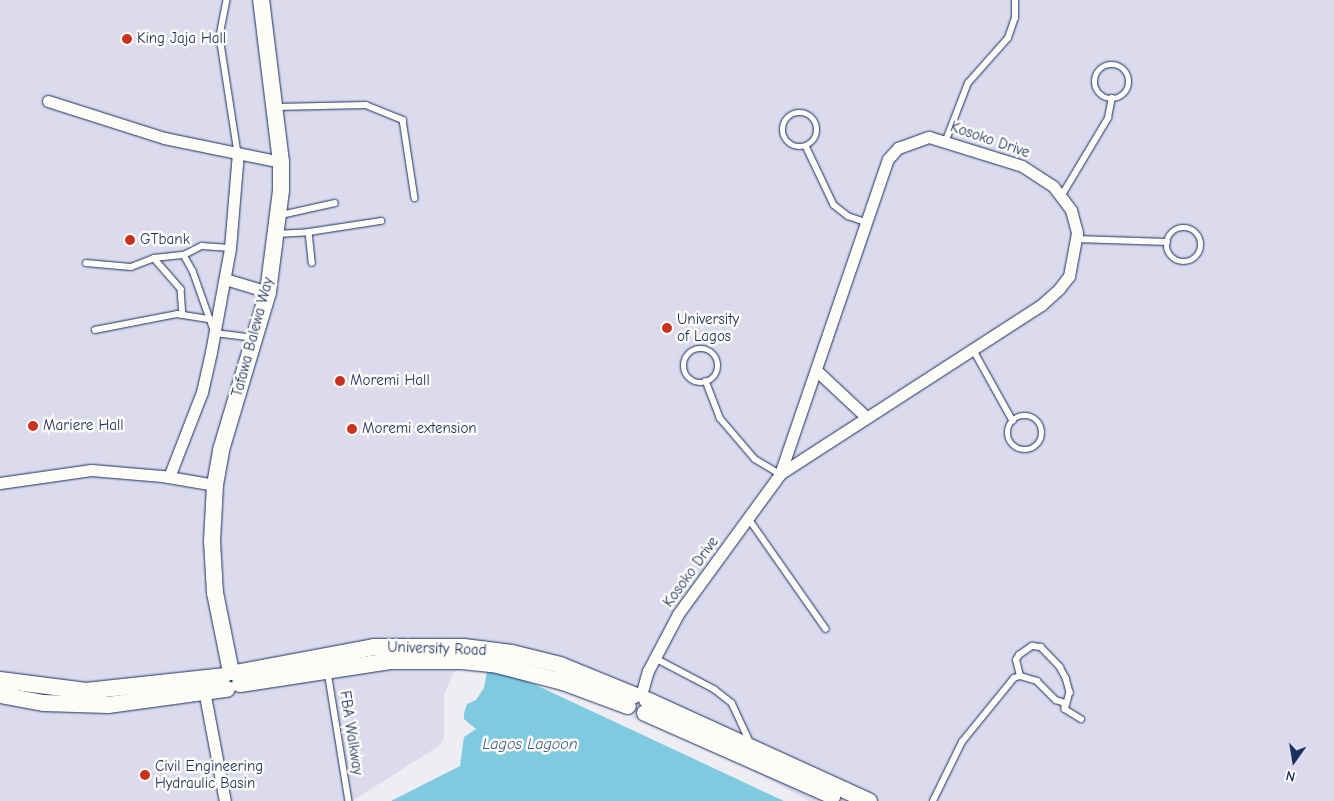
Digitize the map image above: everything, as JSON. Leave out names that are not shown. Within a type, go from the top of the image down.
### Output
[{"type":"main road","name":"Tafawa Balewa Way","points":[[231,679],[215,593],[212,542],[215,485],[221,450],[256,338],[268,292],[278,215],[280,162],[261,0]]},
{"type":"main road","name":"University Road","points":[[0,695],[44,703],[108,705],[231,679],[327,662],[426,659],[493,664],[639,702],[752,746],[869,801]]},
{"type":"main road","name":"University Road","points":[[0,680],[86,692],[204,686]]},
{"type":"main road","name":"University Road","points":[[639,702],[842,801]]},
{"type":"street","points":[[48,101],[164,138],[280,162]]},
{"type":"street","name":"Kosoko Drive","points":[[639,702],[655,658],[678,614],[780,474],[817,371],[865,222],[888,159],[898,148],[929,137],[946,140],[1022,166],[1062,195],[1071,210],[1076,239],[1069,276],[1059,289],[973,348],[780,474]]},
{"type":"street","points":[[169,477],[202,392],[215,333],[230,248],[238,153]]},
{"type":"street","points":[[225,279],[268,292]]},
{"type":"street","points":[[817,371],[866,417]]},
{"type":"street","points":[[0,483],[91,470],[169,477],[215,485]]},
{"type":"street","points":[[204,686],[225,801]]},
{"type":"lane","points":[[227,0],[220,37],[238,153]]},
{"type":"lane","points":[[946,140],[968,83],[1008,38],[1015,18],[1015,0]]},
{"type":"lane","points":[[1110,65],[1125,71],[1129,81],[1122,95],[1112,98],[1102,94],[1096,84],[1098,74],[1110,65]]},
{"type":"lane","points":[[1062,195],[1108,118],[1112,98]]},
{"type":"lane","points":[[274,107],[366,104],[404,120],[415,198]]},
{"type":"lane","points":[[793,114],[809,116],[816,124],[814,139],[806,146],[794,145],[786,138],[784,127],[793,114]]},
{"type":"lane","points":[[806,146],[834,205],[848,216],[865,222]]},
{"type":"lane","points":[[278,215],[335,203]]},
{"type":"lane","points":[[276,234],[308,232],[382,220]]},
{"type":"lane","points":[[1182,228],[1196,234],[1200,244],[1194,258],[1183,262],[1169,253],[1167,242],[1172,233],[1182,228]]},
{"type":"lane","points":[[308,232],[312,263]]},
{"type":"lane","points":[[1076,239],[1167,242]]},
{"type":"lane","points":[[86,263],[130,267],[154,258],[184,255],[202,246],[230,248]]},
{"type":"lane","points":[[184,255],[215,333],[256,338]]},
{"type":"lane","points":[[154,258],[181,289],[183,315]]},
{"type":"lane","points":[[95,330],[183,315],[210,319]]},
{"type":"lane","points":[[973,348],[1013,421],[1008,436],[1014,446],[1024,450],[1035,447],[1041,433],[1037,423],[1023,417],[1013,421]]},
{"type":"lane","points":[[694,350],[710,351],[716,360],[717,370],[706,381],[695,381],[686,374],[684,363],[694,350]]},
{"type":"lane","points":[[706,381],[720,418],[755,460],[780,474]]},
{"type":"lane","points":[[749,519],[826,629]]},
{"type":"lane","points":[[1020,676],[1016,660],[1024,649],[1032,646],[1046,652],[1060,667],[1070,692],[1065,709]]},
{"type":"lane","points":[[655,658],[714,689],[732,703],[752,746]]},
{"type":"lane","name":"FBA Walkway","points":[[327,662],[349,801]]},
{"type":"lane","points":[[1020,676],[1037,681],[1056,700],[1064,703],[1065,709],[1081,719]]},
{"type":"lane","points":[[933,801],[967,734],[1002,690],[1020,676]]},
{"type":"shaded area","name":"University of Lagos","points":[[0,0],[1334,0],[1334,801],[809,801],[752,770],[508,662],[480,656],[454,672],[444,695],[444,738],[439,746],[352,801],[0,801]]},
{"type":"water","name":"Lagos Lagoon","points":[[487,671],[506,671],[784,801],[391,801],[460,766],[464,737],[476,729],[464,719],[464,713],[467,704],[476,700],[484,688]]},
{"type":"place","name":"King Jaja Hall","points":[[127,39]]},
{"type":"place","name":"GTbank","points":[[130,240]]},
{"type":"place","name":"University of Lagos","points":[[667,328]]},
{"type":"place","name":"Moremi Hall","points":[[340,381]]},
{"type":"place","name":"Mariere Hall","points":[[33,426]]},
{"type":"place","name":"Moremi extension","points":[[352,429]]},
{"type":"place","name":"Civil Engineering Hydraulic Basin","points":[[145,775]]}]
